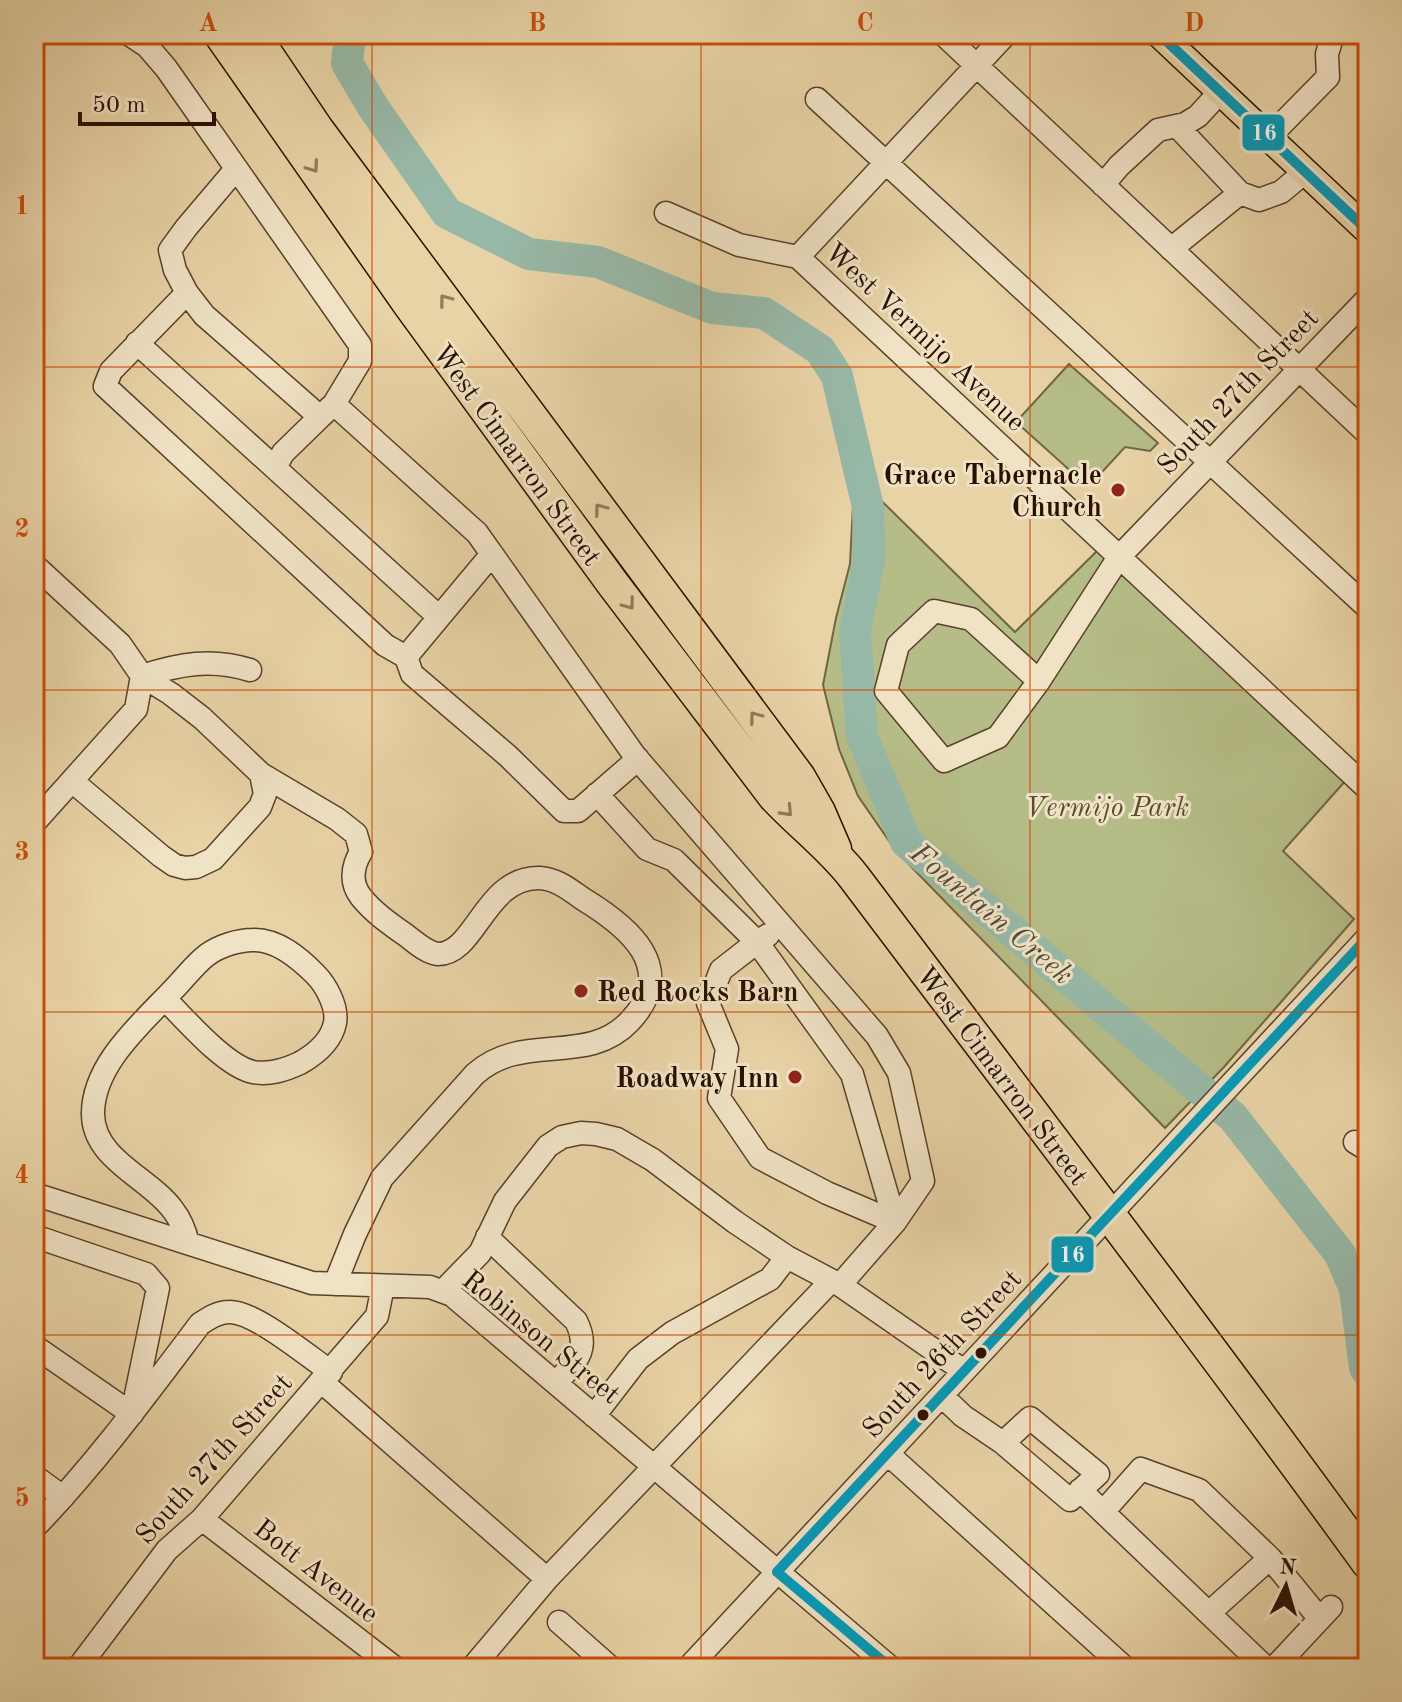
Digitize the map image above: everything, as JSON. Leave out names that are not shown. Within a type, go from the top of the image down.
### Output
[{"type":"highway","name":"West Cimarron Street","points":[[220,34],[409,304],[613,584],[774,796],[804,828],[837,856],[1111,1215],[1368,1563]]},
{"type":"highway","name":"West Cimarron Street","points":[[253,34],[317,129],[799,777],[819,812],[837,856]]},
{"type":"main road","points":[[1159,34],[1368,231]]},
{"type":"street","points":[[129,34],[147,46],[166,68],[360,345],[360,361],[327,410],[283,453],[275,468]]},
{"type":"street","points":[[943,34],[1368,434]]},
{"type":"street","points":[[666,213],[739,245],[798,257],[1006,34]]},
{"type":"street","points":[[1269,137],[1328,77],[1327,54],[1333,34]]},
{"type":"street","points":[[1103,185],[1158,130],[1185,124],[1198,116],[1220,92]]},
{"type":"street","points":[[817,99],[1368,608]]},
{"type":"street","points":[[1177,126],[1240,193],[1259,200],[1281,192],[1305,172]]},
{"type":"street","points":[[236,169],[170,250],[175,270],[187,293],[204,315],[327,410],[477,533],[638,759],[877,1036],[899,1073],[923,1181],[895,1222],[547,1579],[472,1668]]},
{"type":"street","points":[[1171,249],[1240,193]]},
{"type":"street","name":"West Vermijo Avenue","points":[[798,257],[1368,789]]},
{"type":"street","points":[[187,293],[111,371],[105,386],[385,645],[406,657],[412,674],[508,756],[564,811],[578,811],[638,759]]},
{"type":"street","name":"South 27th Street","points":[[1039,681],[1119,557],[1368,298]]},
{"type":"street","points":[[137,343],[439,617]]},
{"type":"street","points":[[406,657],[492,554]]},
{"type":"street","points":[[34,565],[120,644],[142,676],[202,718],[261,774],[337,819],[356,834],[361,852],[354,864],[357,892],[372,910],[425,949],[436,954],[448,951],[459,944],[507,887],[540,878],[554,881],[616,921],[647,956],[650,977],[648,996],[617,1033],[591,1045],[505,1054],[488,1062],[475,1074],[382,1178],[335,1284]]},
{"type":"street","points":[[934,611],[971,619],[1039,681],[998,737],[944,761],[886,691],[898,645],[934,611]]},
{"type":"street","points":[[142,676],[173,666],[206,662],[250,670]]},
{"type":"street","points":[[34,823],[136,709],[142,676]]},
{"type":"street","points":[[72,781],[161,856],[185,868],[196,867],[213,859],[260,807],[265,794],[261,774]]},
{"type":"street","points":[[597,794],[647,849],[674,860],[757,942],[852,1074],[895,1222]]},
{"type":"street","points":[[782,926],[721,970],[708,1003],[727,1049],[719,1098],[760,1158],[827,1193],[895,1222]]},
{"type":"street","points":[[165,999],[227,1059],[250,1072],[270,1074],[307,1059],[323,1046],[335,1022],[332,999],[321,980],[302,960],[277,945],[254,940],[230,944],[206,955],[130,1036],[108,1067],[98,1088],[93,1114],[96,1132],[106,1150],[163,1198],[183,1227],[188,1243]]},
{"type":"street","name":"South 26th Street","points":[[688,1668],[1240,1076],[1364,949]]},
{"type":"street","points":[[443,1291],[473,1261],[505,1201],[548,1146],[562,1137],[581,1133],[617,1139],[653,1160],[735,1222],[787,1257],[836,1283],[964,1371]]},
{"type":"street","name":"Robinson Street","points":[[34,1194],[312,1283],[430,1287],[452,1295],[891,1668]]},
{"type":"street","points":[[34,1236],[146,1274],[158,1288],[132,1414]]},
{"type":"street","points":[[487,1237],[576,1321],[581,1331],[581,1353],[556,1383]]},
{"type":"street","points":[[594,1416],[638,1359],[672,1333],[770,1279],[787,1257]]},
{"type":"street","name":"South 27th Street","points":[[78,1668],[167,1550],[202,1519],[377,1316],[383,1286]]},
{"type":"street","points":[[34,1528],[132,1414],[200,1324],[214,1315],[228,1312],[246,1314],[326,1377],[547,1579]]},
{"type":"street","points":[[34,1346],[132,1414]]},
{"type":"street","points":[[942,1396],[1070,1500],[1098,1474],[1030,1418],[1003,1443]]},
{"type":"street","points":[[888,1454],[1125,1668]]},
{"type":"street","points":[[1103,1512],[1141,1469],[1199,1490],[1326,1613],[1274,1668]]},
{"type":"street","points":[[34,1476],[63,1497]]},
{"type":"street","points":[[1080,1490],[1266,1668]]},
{"type":"street","name":"Bott Avenue","points":[[202,1519],[395,1668]]},
{"type":"street","points":[[1209,1613],[1270,1558]]},
{"type":"street","points":[[559,1622],[611,1668]]},
{"type":"green space","points":[[1069,364],[1158,443],[1150,451],[1125,447],[1092,483],[1085,484],[1016,422]]},
{"type":"green space","name":"Vermijo Park","points":[[849,469],[1015,632],[1100,548],[1347,779],[1283,851],[1354,919],[1224,1067],[1165,1128],[896,851],[858,796],[839,749],[823,685],[850,564],[853,505]]},
{"type":"waterway","name":"Fountain Creek","points":[[350,34],[347,63],[373,107],[447,213],[529,254],[598,262],[712,308],[764,313],[820,350],[837,376],[868,507],[869,560],[855,631],[862,736],[906,842],[1233,1117],[1340,1254],[1355,1289],[1368,1372]]},
{"type":"transit line","name":"16","points":[[1159,34],[1368,231]]},
{"type":"transit line","name":"16","points":[[777,1572],[1368,937]]},
{"type":"transit line","name":"16","points":[[777,1572],[891,1668]]},
{"type":"place","name":"Grace Tabernacle Church","points":[[1118,490]]},
{"type":"place","name":"Red Rocks Barn","points":[[581,991]]},
{"type":"place","name":"Roadway Inn","points":[[795,1077]]}]
